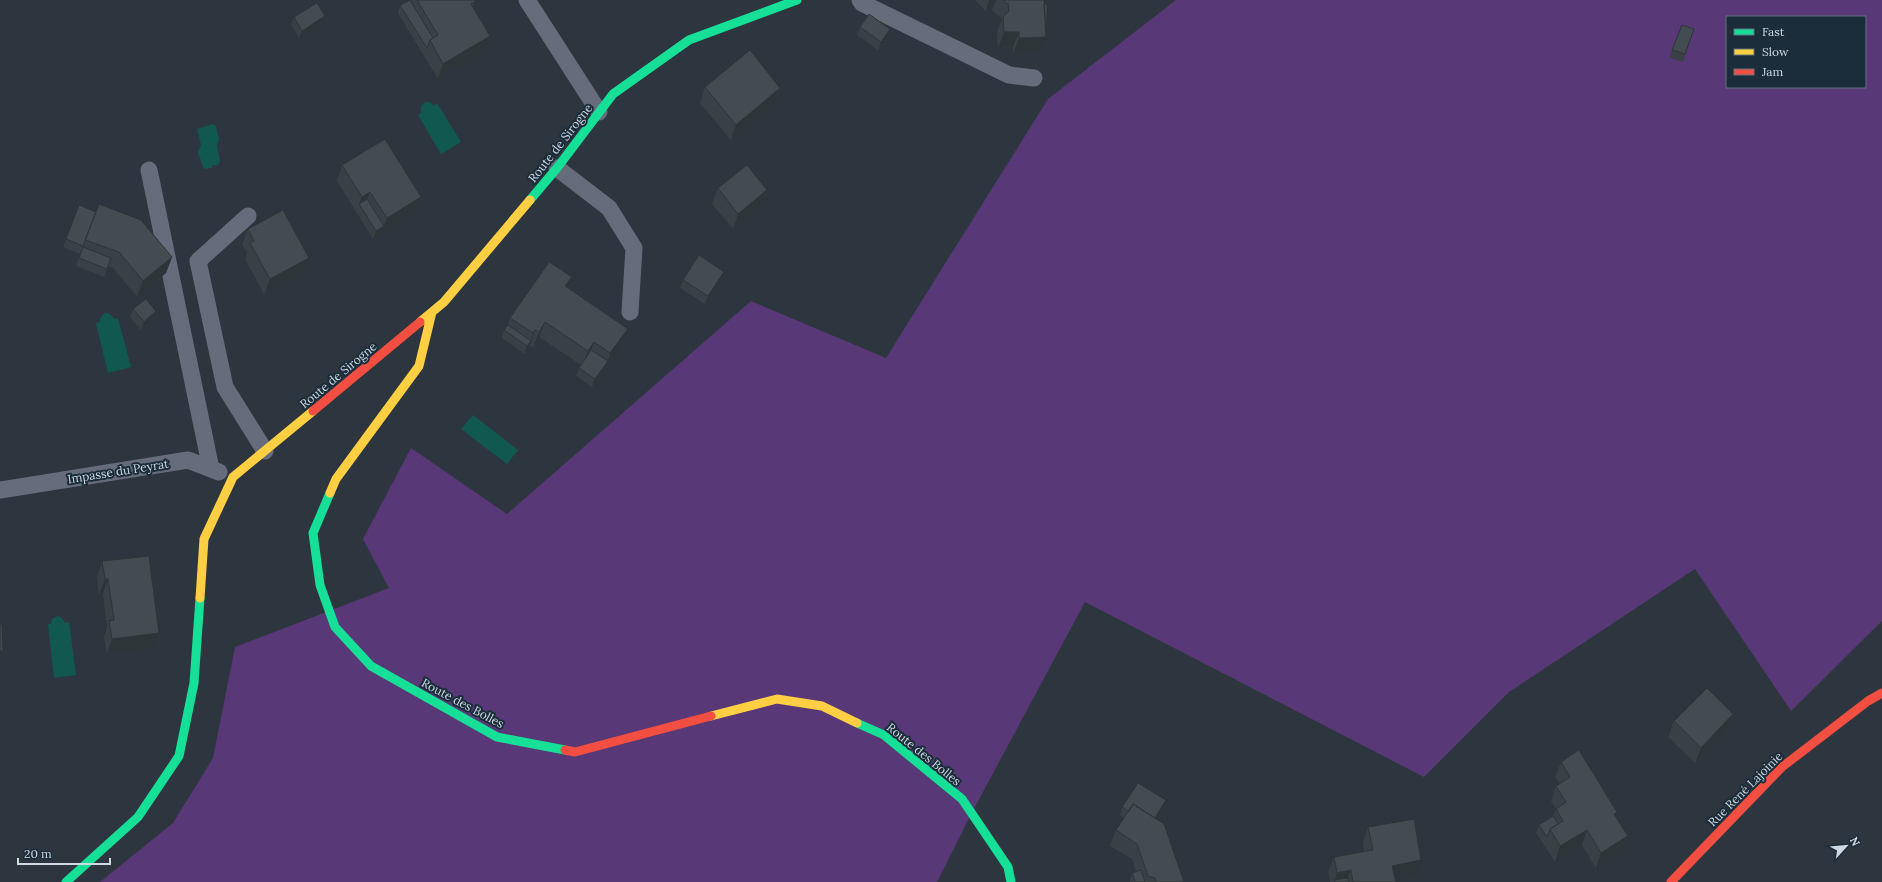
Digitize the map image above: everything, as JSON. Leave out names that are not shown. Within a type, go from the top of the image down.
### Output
[{"type":"street","name":"Route de Sirogne","points":[[66,882],[138,817],[179,756],[194,683],[204,539],[233,477],[444,302],[557,168],[613,94],[689,40],[780,4],[797,0]]},
{"type":"street","name":"Route des Bolles","points":[[432,312],[419,366],[336,479],[313,533],[320,585],[335,626],[371,666],[497,737],[575,752],[777,699],[822,706],[884,734],[962,799],[1008,868],[1011,882]]},
{"type":"street","name":"Rue René Lajoinie","points":[[1672,882],[1782,767],[1868,701],[1882,693]]},
{"type":"lane","points":[[527,0],[599,112]]},
{"type":"lane","points":[[860,0],[862,3],[1010,75],[1034,78]]},
{"type":"lane","points":[[557,168],[609,208],[634,248],[630,312]]},
{"type":"lane","points":[[149,170],[211,469]]},
{"type":"lane","points":[[248,216],[198,261],[225,387],[265,451]]},
{"type":"lane","name":"Impasse du Peyrat","points":[[0,490],[188,460],[233,477]]},
{"type":"shaded area","points":[[1176,0],[1882,0],[1882,621],[1791,711],[1695,569],[1509,692],[1424,777],[1085,602],[968,820],[937,882],[100,882],[173,823],[213,758],[235,647],[389,588],[363,539],[411,448],[507,514],[751,301],[886,358],[1048,99]]},
{"type":"shaded area","points":[[425,102],[430,102],[434,106],[437,103],[461,142],[441,154],[418,115],[421,113],[421,106]]},
{"type":"shaded area","points":[[213,124],[216,126],[219,139],[217,146],[220,161],[218,165],[213,165],[211,168],[204,169],[198,152],[201,145],[197,129]]},
{"type":"shaded area","points":[[105,313],[110,314],[114,319],[118,318],[131,367],[108,373],[96,323],[100,322],[100,318]]},
{"type":"shaded area","points":[[473,415],[518,450],[507,464],[461,429]]},
{"type":"shaded area","points":[[58,616],[63,619],[65,623],[69,622],[76,675],[54,678],[48,624],[51,624],[52,619]]},
{"type":"building","points":[[410,0],[433,38],[430,40],[427,48],[400,5]]},
{"type":"building","points":[[417,0],[474,0],[475,2],[471,4],[490,36],[443,64],[430,40],[438,35]]},
{"type":"building","points":[[1003,0],[1044,0],[1046,37],[1019,38],[1019,32],[1004,32],[1003,17],[1009,11],[1008,4]]},
{"type":"building","points":[[317,3],[325,16],[302,31],[294,17]]},
{"type":"building","points":[[1044,4],[1047,4],[1047,18],[1045,18]]},
{"type":"building","points":[[869,14],[890,29],[881,42],[860,27]]},
{"type":"building","points":[[1682,25],[1694,29],[1685,54],[1672,50]]},
{"type":"building","points":[[750,50],[780,88],[736,125],[705,87]]},
{"type":"building","points":[[385,139],[421,197],[387,218],[370,192],[362,197],[342,165]]},
{"type":"building","points":[[747,165],[767,190],[738,214],[718,188]]},
{"type":"building","points":[[367,199],[384,226],[376,231],[359,204]]},
{"type":"building","points":[[99,204],[141,220],[172,257],[143,281],[119,252],[85,240]]},
{"type":"building","points":[[79,205],[96,212],[83,246],[66,239]]},
{"type":"building","points":[[283,210],[309,258],[270,279],[250,243],[254,241],[248,229]]},
{"type":"building","points":[[83,247],[111,258],[107,269],[79,258]]},
{"type":"building","points":[[699,255],[724,272],[708,296],[683,280]]},
{"type":"building","points":[[549,262],[572,277],[565,286],[628,329],[610,353],[594,342],[588,351],[545,322],[539,332],[535,330],[533,333],[510,318]]},
{"type":"building","points":[[146,299],[156,311],[144,322],[133,309]]},
{"type":"building","points":[[508,325],[531,341],[527,346],[504,330]]},
{"type":"building","points":[[591,350],[608,361],[595,379],[579,368]]},
{"type":"building","points":[[149,556],[159,633],[112,639],[109,621],[114,620],[108,579],[105,579],[102,561]]},
{"type":"building","points":[[0,624],[2,624],[3,651],[0,651]]},
{"type":"building","points":[[1707,688],[1733,714],[1701,748],[1674,721]]},
{"type":"building","points":[[1579,750],[1617,812],[1614,814],[1628,836],[1601,853],[1587,830],[1560,846],[1550,829],[1563,821],[1556,809],[1566,802],[1556,786],[1570,777],[1561,762]]},
{"type":"building","points":[[1138,783],[1166,800],[1155,818],[1133,804],[1129,811],[1122,807]]},
{"type":"building","points":[[1133,804],[1164,824],[1184,882],[1156,882],[1155,878],[1148,876],[1137,844],[1116,830]]},
{"type":"building","points":[[1553,816],[1558,824],[1550,829],[1547,837],[1539,825]]},
{"type":"building","points":[[1414,819],[1421,860],[1392,866],[1396,882],[1353,882],[1351,870],[1337,873],[1334,857],[1373,850],[1368,827]]},
{"type":"building","points":[[1141,870],[1145,882],[1135,882],[1132,873]]},
{"type":"building","points":[[1348,878],[1349,882],[1335,882],[1334,880]]},
{"type":"traffic: fast","points":[[530,200],[557,168],[613,94],[689,40],[797,0]]},
{"type":"traffic: fast","points":[[330,493],[313,533],[320,585],[335,627],[371,666],[497,737],[565,750]]},
{"type":"traffic: fast","points":[[66,882],[138,817],[179,756],[194,683],[200,598]]},
{"type":"traffic: fast","points":[[857,723],[884,735],[962,799],[1008,867],[1011,882]]},
{"type":"traffic: slow","points":[[420,322],[444,302],[530,200]]},
{"type":"traffic: slow","points":[[330,493],[336,479],[419,366],[432,312]]},
{"type":"traffic: slow","points":[[200,598],[204,539],[233,477],[313,411]]},
{"type":"traffic: slow","points":[[711,716],[777,699],[822,706],[857,723]]},
{"type":"traffic: jam","points":[[313,411],[420,322]]},
{"type":"traffic: jam","points":[[1671,882],[1782,767],[1868,701],[1882,693]]},
{"type":"traffic: jam","points":[[565,750],[575,752],[711,716]]}]
